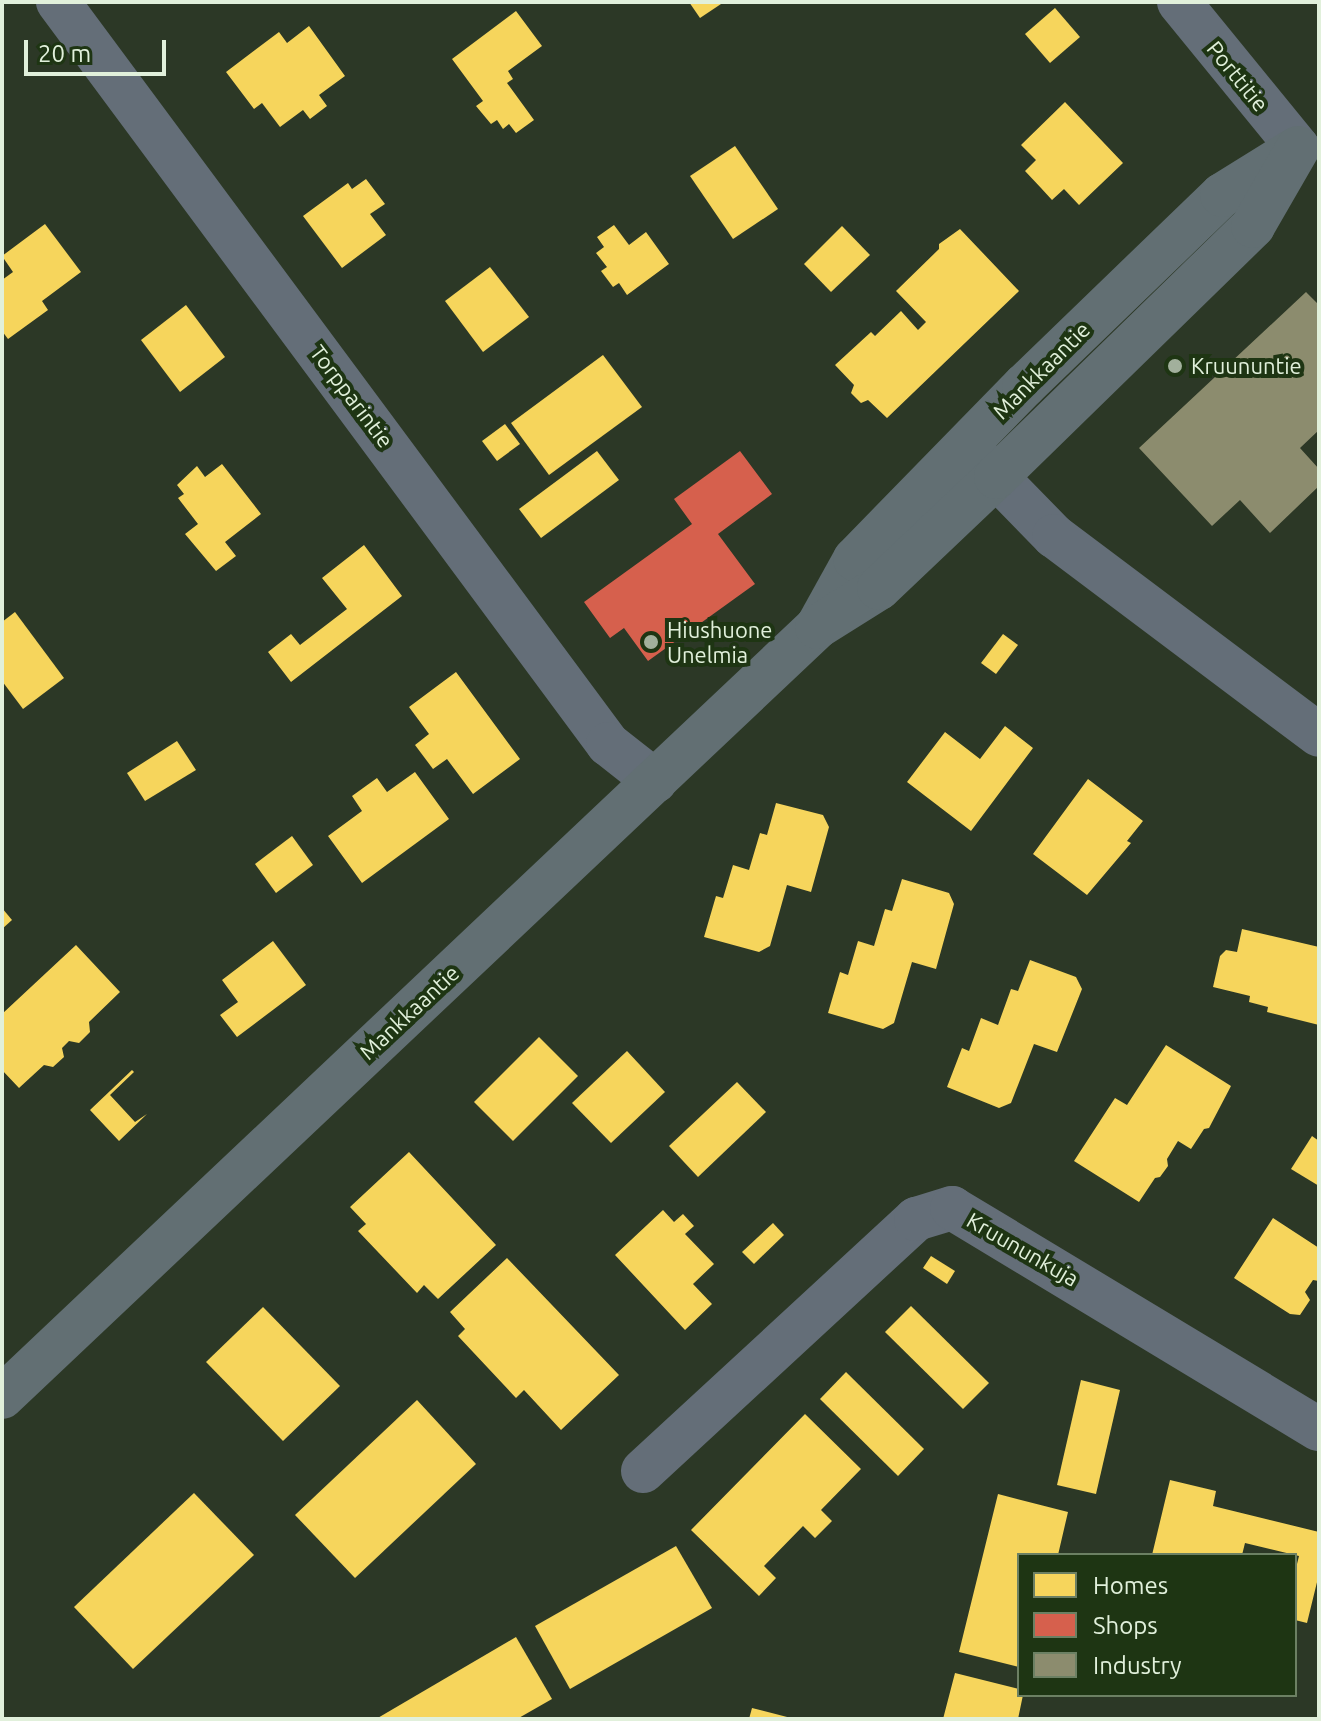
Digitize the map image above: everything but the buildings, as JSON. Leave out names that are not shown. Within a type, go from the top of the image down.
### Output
[{"type":"main road","name":"Mankkaantie","points":[[817,627],[855,559],[966,446],[1222,195],[1309,138]]},
{"type":"main road","name":"Mankkaantie","points":[[2,1397],[817,627],[879,588],[996,477],[1253,226],[1309,138]]},
{"type":"street","name":"Torpparintie","points":[[58,2],[608,744],[655,781]]},
{"type":"street","name":"Porttitie","points":[[1179,2],[1309,138]]},
{"type":"street","points":[[966,446],[1054,536],[1319,735]]},
{"type":"street","name":"Kruununkuja","points":[[643,1471],[916,1219],[952,1208],[1319,1429]]},
{"type":"place","name":"Kruununtie","points":[[1175,366]]},
{"type":"place","name":"Hiushuone Unelmia","points":[[651,642]]}]
